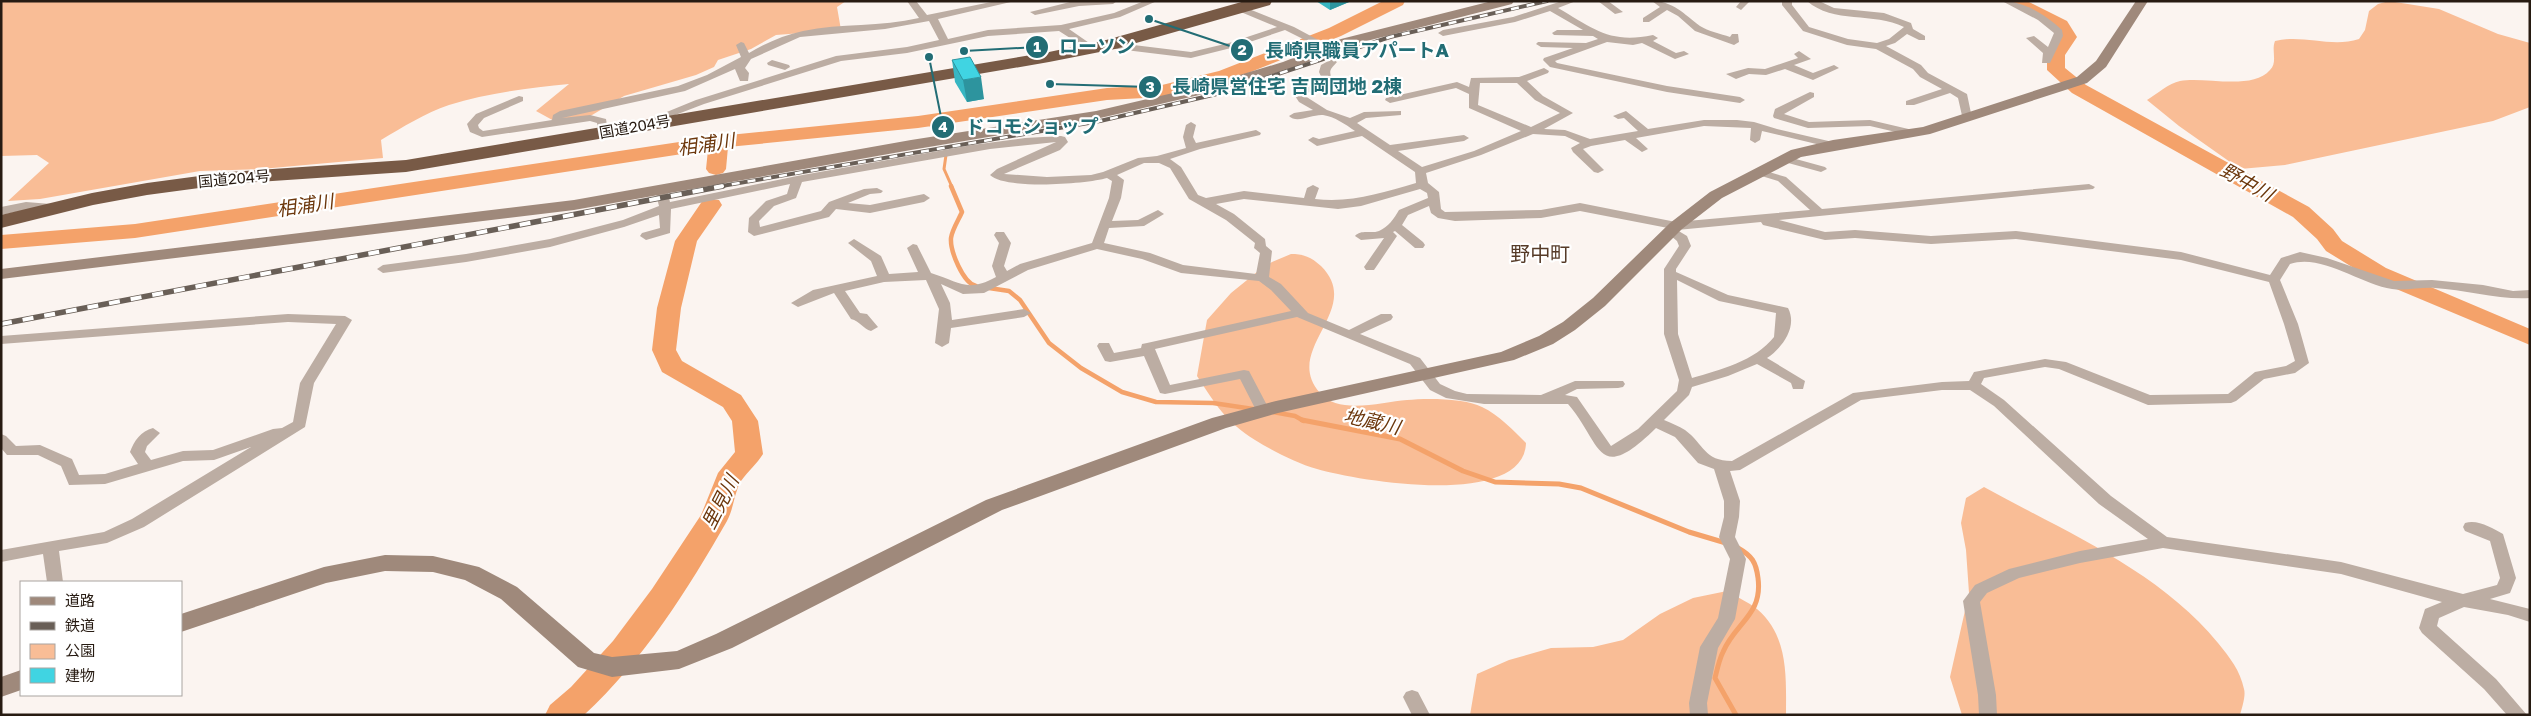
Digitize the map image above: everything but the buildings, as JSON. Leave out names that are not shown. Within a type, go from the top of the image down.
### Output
[{"type":"highway","name":"国道204号","points":[[1,222],[56,208],[147,189],[228,178],[342,172],[406,166],[1101,47],[1264,1]]},
{"type":"street","points":[[911,1],[929,18],[944,41]]},
{"type":"street","points":[[557,122],[557,117],[564,113],[671,91],[697,83],[781,40],[807,33],[862,29],[929,18],[980,4],[1011,1]]},
{"type":"street","points":[[1034,12],[1079,3],[1113,1]]},
{"type":"street","points":[[635,127],[677,110],[840,58],[907,50],[944,41],[988,34],[1061,28],[1117,15],[1153,1]]},
{"type":"street","points":[[1,274],[505,215],[661,190],[1140,106],[1264,73],[1327,52],[1346,42],[1508,1]]},
{"type":"street","points":[[1443,33],[1515,19],[1572,1]]},
{"type":"street","points":[[1602,1],[1618,12]]},
{"type":"street","points":[[1656,1],[1681,14],[1698,29],[1734,42],[1735,36]]},
{"type":"street","points":[[1787,1],[1787,5],[1806,29],[1847,42],[1878,46],[1917,67],[1924,75],[1963,96],[1967,118]]},
{"type":"street","points":[[1811,1],[1840,13],[1894,18],[1908,25],[1907,30]]},
{"type":"street","points":[[2006,1],[2036,15],[2059,32],[2058,41],[2047,57],[2031,38]]},
{"type":"street","points":[[182,623],[324,574],[385,563],[433,564],[471,573],[509,593],[586,660],[612,667],[679,660],[724,641],[994,505],[1219,423],[1263,410],[1506,356],[1554,335],[1599,302],[1674,229],[1716,195],[1796,154],[1833,145],[1913,132],[1967,118],[2082,80],[2101,64],[2142,1]]},
{"type":"street","points":[[1549,7],[1602,36],[1618,42],[1648,39],[1679,55],[1664,62]]},
{"type":"street","points":[[1646,20],[1666,7]]},
{"type":"street","points":[[1239,8],[1286,28],[1327,52]]},
{"type":"street","points":[[1061,28],[1101,47],[1191,55],[1232,45],[1286,28]]},
{"type":"street","points":[[1878,46],[1892,41],[1907,30]]},
{"type":"street","points":[[1907,30],[1922,38]]},
{"type":"street","points":[[1557,33],[1602,36]]},
{"type":"street","points":[[1602,36],[1593,45],[1548,60],[1554,65],[1667,89],[1740,100]]},
{"type":"street","points":[[1542,44],[1593,45]]},
{"type":"street","points":[[741,45],[747,61],[740,68],[744,73],[744,79]]},
{"type":"street","points":[[1327,52],[1324,72],[1328,81],[1325,84],[1307,88],[1300,96],[1303,100],[1323,112],[1350,122],[1420,171],[1422,185]]},
{"type":"street","points":[[1731,74],[1736,76],[1750,69],[1766,72],[1806,59],[1799,54]]},
{"type":"street","points":[[740,89],[738,83],[744,79],[788,66],[772,63]]},
{"type":"street","points":[[1785,65],[1813,77],[1834,68]]},
{"type":"street","points":[[1544,71],[1520,80],[1475,80],[1473,106],[1532,130],[1565,131],[1588,143]]},
{"type":"street","points":[[1420,171],[1452,163],[1568,113],[1539,98],[1520,80]]},
{"type":"street","points":[[1718,97],[1740,83]]},
{"type":"street","points":[[1390,100],[1457,85],[1474,93]]},
{"type":"street","points":[[1910,103],[1929,100],[1952,89]]},
{"type":"street","points":[[1810,95],[1779,112],[1778,116],[1808,125],[1870,122],[1913,132]]},
{"type":"street","points":[[519,99],[480,116],[472,124],[474,130],[482,134],[596,118],[602,121],[603,132]]},
{"type":"street","points":[[1294,116],[1323,112]]},
{"type":"street","points":[[1350,122],[1364,115],[1396,113]]},
{"type":"street","points":[[1618,116],[1626,114],[1646,133]]},
{"type":"street","points":[[1239,123],[1240,138]]},
{"type":"street","points":[[1598,170],[1577,148],[1588,143],[1704,123],[1737,123],[1758,126],[1774,132],[1833,145]]},
{"type":"street","points":[[1191,125],[1188,136],[1193,148]]},
{"type":"street","points":[[1755,140],[1758,126]]},
{"type":"street","points":[[1313,140],[1317,143],[1364,132]]},
{"type":"street","points":[[1155,160],[1193,148],[1256,133]]},
{"type":"street","points":[[1627,136],[1642,149]]},
{"type":"street","points":[[1389,149],[1464,138]]},
{"type":"street","points":[[383,269],[489,255],[584,235],[652,215],[665,207],[797,179],[1048,139],[1062,139],[1063,142],[1036,157],[1001,171],[996,176],[1021,181],[1100,177],[1138,161],[1155,160],[1169,162],[1176,166],[1193,197],[1230,217],[1261,242],[1260,248],[1266,251],[1262,278]]},
{"type":"street","points":[[1785,159],[1821,169]]},
{"type":"street","points":[[1759,172],[1782,179],[1819,212]]},
{"type":"street","points":[[1097,245],[1117,197],[1118,180],[1108,174]]},
{"type":"street","points":[[797,179],[792,196],[770,201],[763,208],[753,221],[752,233],[825,214],[833,205],[868,191],[877,191]]},
{"type":"street","points":[[1205,202],[1244,194],[1338,205],[1351,204],[1422,185],[1433,192],[1435,210],[1442,215],[1455,217],[1541,214],[1580,207],[1674,229],[1737,219],[2089,187]]},
{"type":"street","points":[[1309,201],[1313,188]]},
{"type":"street","points":[[653,236],[666,230],[665,207],[661,190]]},
{"type":"street","points":[[1361,236],[1381,235],[1400,221],[1404,213],[1434,200]]},
{"type":"street","points":[[833,205],[870,209],[918,201]]},
{"type":"street","points":[[1,211],[26,206],[56,208]]},
{"type":"street","points":[[1104,225],[1140,223],[1158,214]]},
{"type":"street","points":[[1737,219],[1783,224],[1825,236],[1854,234],[1931,240],[2016,235],[2181,256],[2274,280]]},
{"type":"street","points":[[1389,229],[1418,245]]},
{"type":"street","points":[[1370,267],[1388,243],[1391,236],[1389,229]]},
{"type":"street","points":[[798,303],[818,293],[884,278],[928,277],[948,282],[963,290],[974,291],[984,289],[1024,267],[1097,245],[1146,256],[1181,269],[1262,278],[1276,287],[1303,316],[1415,361],[1422,366],[1438,390],[1455,395],[1489,399],[1572,400],[1579,407],[1595,440],[1608,452],[1617,450],[1654,421],[1684,392],[1685,384],[1671,334],[1670,270],[1685,246],[1683,239],[1674,229]]},
{"type":"street","points":[[1000,235],[1005,243],[998,266],[1003,278]]},
{"type":"street","points":[[854,244],[877,259],[884,278]]},
{"type":"street","points":[[913,248],[928,277],[946,305],[947,315],[942,343]]},
{"type":"street","points":[[2274,280],[2285,261],[2300,256],[2324,261],[2393,285],[2432,284],[2483,289],[2513,295],[2530,294]]},
{"type":"street","points":[[1670,275],[1680,277],[1724,298],[1783,311],[1782,333],[1779,340],[1756,358],[1707,379],[1685,384]]},
{"type":"street","points":[[1973,385],[1979,375],[2045,363],[2061,365],[2148,400],[2230,398],[2260,375],[2290,370],[2302,363],[2291,324],[2274,280]]},
{"type":"street","points":[[837,289],[856,316],[862,317],[871,327]]},
{"type":"street","points":[[945,326],[1024,313]]},
{"type":"street","points":[[1263,410],[1244,374],[1165,390],[1147,347],[1178,336],[1300,313]]},
{"type":"street","points":[[1348,335],[1386,317]]},
{"type":"street","points":[[1,340],[288,318],[345,320],[308,383],[300,424],[138,523],[107,537],[1,556]]},
{"type":"street","points":[[1104,346],[1110,358],[1149,351]]},
{"type":"street","points":[[1756,358],[1798,381],[1798,386]]},
{"type":"street","points":[[1543,399],[1575,385],[1618,384]]},
{"type":"street","points":[[1654,421],[1680,434],[1703,459],[1720,466],[1736,466],[1858,396],[1942,386],[1973,385],[1999,403],[2106,500],[2163,542]]},
{"type":"street","points":[[1,439],[12,451],[40,450],[67,464],[74,481],[106,479],[183,456],[214,454],[300,424]]},
{"type":"street","points":[[148,468],[137,452],[140,444],[153,434]]},
{"type":"street","points":[[1699,715],[1698,703],[1709,647],[1726,619],[1738,559],[1727,537],[1733,516],[1731,490],[1720,466]]},
{"type":"street","points":[[2472,527],[2496,538],[2508,578],[2504,589],[2464,600],[2431,614],[2428,628],[2490,684],[2518,715]]},
{"type":"street","points":[[1988,715],[1987,695],[1971,601],[1981,589],[2015,573],[2080,557],[2163,542],[2341,568],[2464,600],[2509,609],[2530,616]]},
{"type":"street","points":[[50,547],[55,581]]},
{"type":"street","points":[[1,688],[20,680]]},
{"type":"street","points":[[1412,697],[1421,715]]},
{"type":"green space","points":[[1,1],[846,1],[837,7],[841,30],[776,35],[751,49],[718,60],[714,67],[696,75],[624,96],[582,121],[556,122],[536,111],[569,84],[523,89],[463,101],[440,108],[423,116],[381,140],[383,158],[261,169],[200,171],[40,199],[8,201],[49,163],[37,155],[1,156]]},
{"type":"green space","points":[[2389,1],[2439,9],[2498,34],[2530,43],[2530,107],[2493,121],[2285,165],[2240,169],[2179,126],[2147,100],[2167,86],[2180,81],[2240,81],[2252,80],[2262,76],[2274,64],[2275,41],[2296,39],[2338,42],[2359,39],[2365,30],[2369,11],[2378,4]]},
{"type":"green space","points":[[1291,254],[1304,255],[1314,260],[1321,266],[1332,282],[1334,298],[1330,314],[1315,345],[1310,361],[1311,377],[1320,393],[1328,400],[1338,404],[1361,406],[1424,399],[1456,400],[1475,404],[1500,418],[1526,443],[1518,464],[1498,477],[1470,483],[1436,485],[1367,479],[1317,469],[1301,463],[1262,444],[1228,419],[1197,376],[1207,320],[1231,293],[1257,272],[1272,262]]},
{"type":"green space","points":[[1984,487],[2109,554],[2168,594],[2194,617],[2218,643],[2234,664],[2240,676],[2244,695],[2240,715],[1962,715],[1950,677],[1969,593],[1966,550],[1961,523],[1966,498]]},
{"type":"green space","points":[[1727,591],[1757,609],[1775,632],[1784,658],[1786,715],[1470,715],[1477,674],[1509,660],[1551,648],[1593,647],[1623,640],[1660,614],[1693,598]]},
{"type":"waterway","name":"相浦川","points":[[719,142],[918,122],[1107,94],[1162,91],[1226,75],[1335,32],[1397,1]]},
{"type":"waterway","name":"野中川","points":[[2014,1],[2061,25],[2068,37],[2056,55],[2056,70],[2079,89],[2301,212],[2325,234],[2334,246],[2378,273],[2530,338]]},
{"type":"waterway","name":"地蔵川","points":[[918,122],[935,126],[945,135]]},
{"type":"waterway","name":"相浦川","points":[[1,242],[135,231],[719,142]]},
{"type":"waterway","name":"里見川","points":[[716,169],[719,142]]},
{"type":"waterway","name":"地蔵川","points":[[946,155],[944,169],[952,187]]},
{"type":"waterway","name":"地蔵川","points":[[951,186],[962,212],[954,228],[951,244],[962,273],[971,284],[976,286]]},
{"type":"waterway","name":"里見川","points":[[562,715],[604,674],[644,624],[681,571],[713,520],[728,480],[749,454],[745,421],[732,401],[671,366],[664,350],[669,308],[686,241],[711,205]]},
{"type":"waterway","name":"地蔵川","points":[[989,288],[1009,291],[1020,300],[1049,343],[1081,368],[1122,392],[1156,402],[1213,403],[1253,409]]},
{"type":"waterway","name":"地蔵川","points":[[1273,412],[1295,416],[1302,420]]},
{"type":"waterway","name":"地蔵川","points":[[1302,420],[1400,439],[1463,471],[1495,482],[1559,484],[1581,488],[1689,532],[1726,543]]},
{"type":"waterway","name":"地蔵川","points":[[1736,715],[1715,678],[1723,652],[1734,633],[1752,610],[1758,591],[1756,568],[1750,557],[1738,548]]},
{"type":"railway","points":[[716,187],[1100,121],[1217,94],[1390,37],[1547,1]]},
{"type":"railway","points":[[1,324],[723,186]]},
{"type":"place","name":"長崎県職員アパートA","points":[[1149,19]]},
{"type":"place","name":"ローソン","points":[[964,51]]},
{"type":"place","name":"ドコモショップ","points":[[929,57]]},
{"type":"place","name":"長崎県営住宅 吉岡団地 2棟","points":[[1050,84]]},
{"type":"district","name":"野中町","points":[[1540,254]]}]
